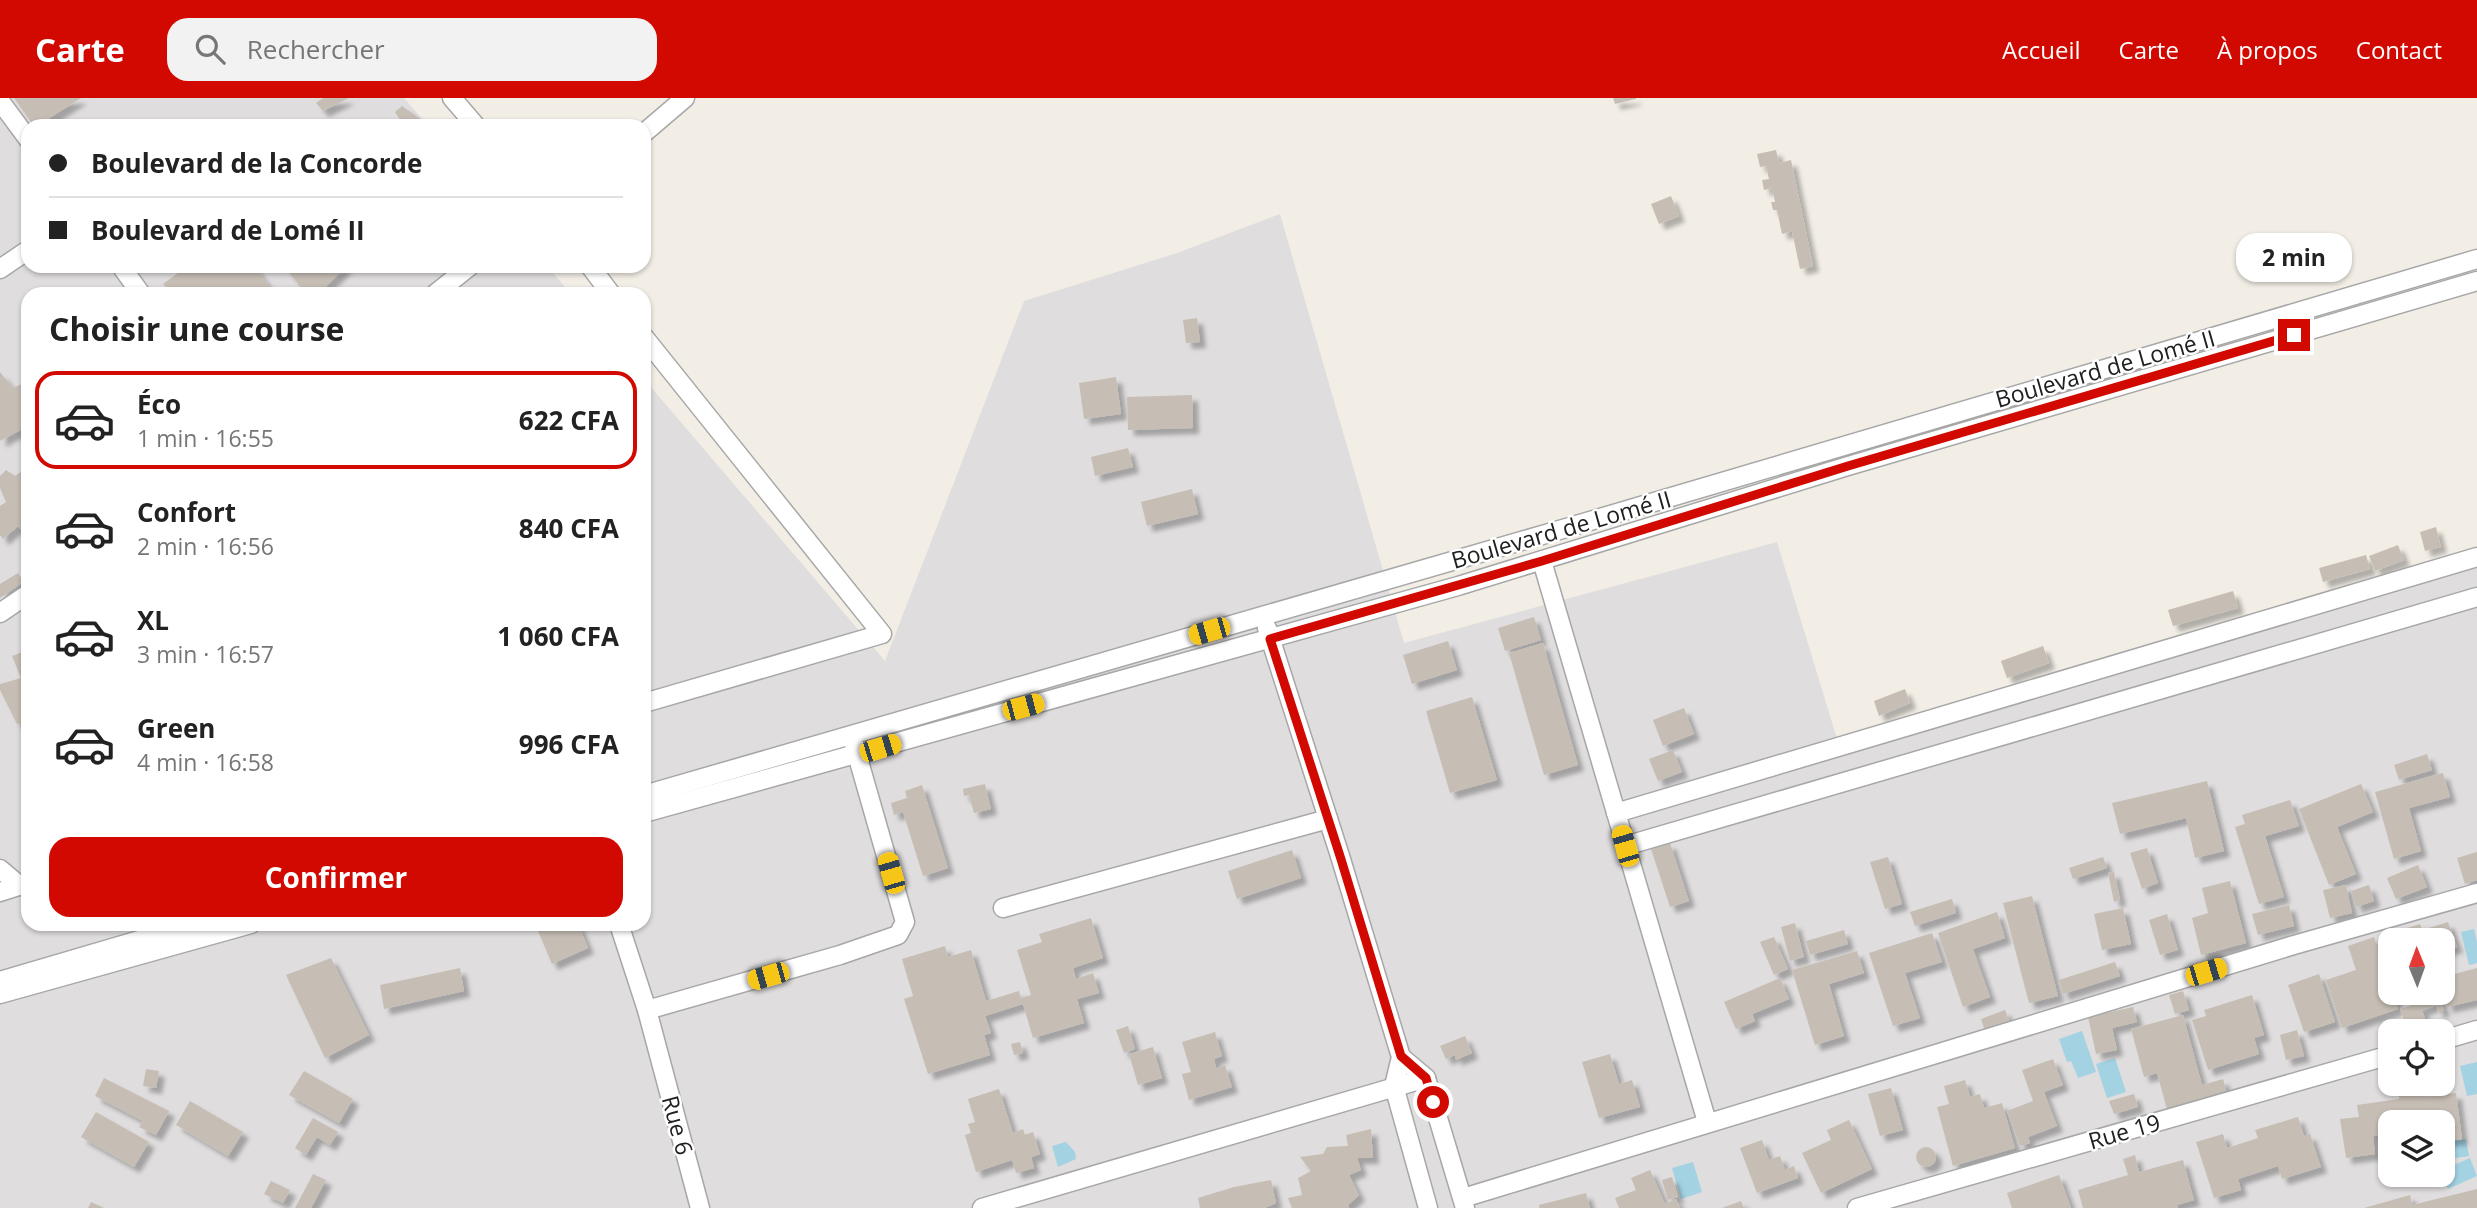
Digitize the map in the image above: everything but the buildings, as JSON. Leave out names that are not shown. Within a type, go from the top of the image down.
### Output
[{"type":"street","points":[[452,98],[470,119]]},
{"type":"street","points":[[651,127],[685,98]]},
{"type":"street","points":[[0,102],[21,130]]},
{"type":"street","points":[[0,269],[21,255]]},
{"type":"street","name":"Boulevard de Lomé II","points":[[651,793],[1675,496],[2477,259]]},
{"type":"street","points":[[444,287],[461,273]]},
{"type":"street","name":"Boulevard de Lomé II","points":[[651,811],[1542,561],[1861,462],[2477,281]]},
{"type":"street","points":[[651,346],[883,634],[651,702]]},
{"type":"street","points":[[1616,813],[2477,556]]},
{"type":"street","points":[[1542,561],[1707,1122]]},
{"type":"street","points":[[1625,846],[2477,597]]},
{"type":"street","points":[[0,613],[21,599]]},
{"type":"street","points":[[1262,615],[1401,1056],[1394,1086],[1428,1208]]},
{"type":"street","points":[[648,1010],[840,955],[898,935],[904,929],[905,922],[851,735]]},
{"type":"street","points":[[1003,908],[1328,819]]},
{"type":"street","points":[[0,869],[21,883]]},
{"type":"street","points":[[0,892],[21,886]]},
{"type":"street","points":[[1401,1056],[1426,1078],[1464,1203],[1707,1122],[2294,945],[2477,893]]},
{"type":"street","points":[[0,981],[170,931]]},
{"type":"street","points":[[0,994],[226,931]]},
{"type":"street","name":"Rue 6","points":[[621,931],[648,1010],[700,1208]]},
{"type":"street","points":[[2455,1036],[2477,1030]]},
{"type":"street","name":"Rue 19","points":[[1857,1208],[2378,1058]]},
{"type":"street","points":[[982,1208],[1426,1078]]},
{"type":"shaded area","points":[[0,98],[404,98],[422,119],[21,119],[21,273],[553,273],[565,287],[21,287],[21,931],[651,931],[651,387],[885,661],[1024,301],[1177,253],[1280,214],[1404,643],[1777,542],[1838,742],[2477,554],[2477,1208],[0,1208]]},
{"type":"water","points":[[2474,929],[2477,963],[2469,965],[2461,932]]},
{"type":"water","points":[[2082,1031],[2096,1072],[2078,1078],[2071,1061],[2067,1062],[2059,1039]]},
{"type":"water","points":[[2115,1058],[2126,1092],[2107,1098],[2096,1064]]},
{"type":"water","points":[[2477,1062],[2477,1094],[2467,1096],[2460,1066]]},
{"type":"water","points":[[2466,1139],[2469,1156],[2455,1158],[2455,1141]]},
{"type":"water","points":[[1066,1142],[1075,1152],[1076,1159],[1058,1167],[1052,1146]]},
{"type":"water","points":[[2470,1158],[2477,1176],[2455,1186],[2455,1165]]},
{"type":"water","points":[[1693,1162],[1702,1192],[1681,1199],[1672,1168]]},
{"type":"route","points":[[1433,1102],[1426,1078],[1401,1056],[1270,639],[1542,561],[1848,466],[2294,335]]}]
